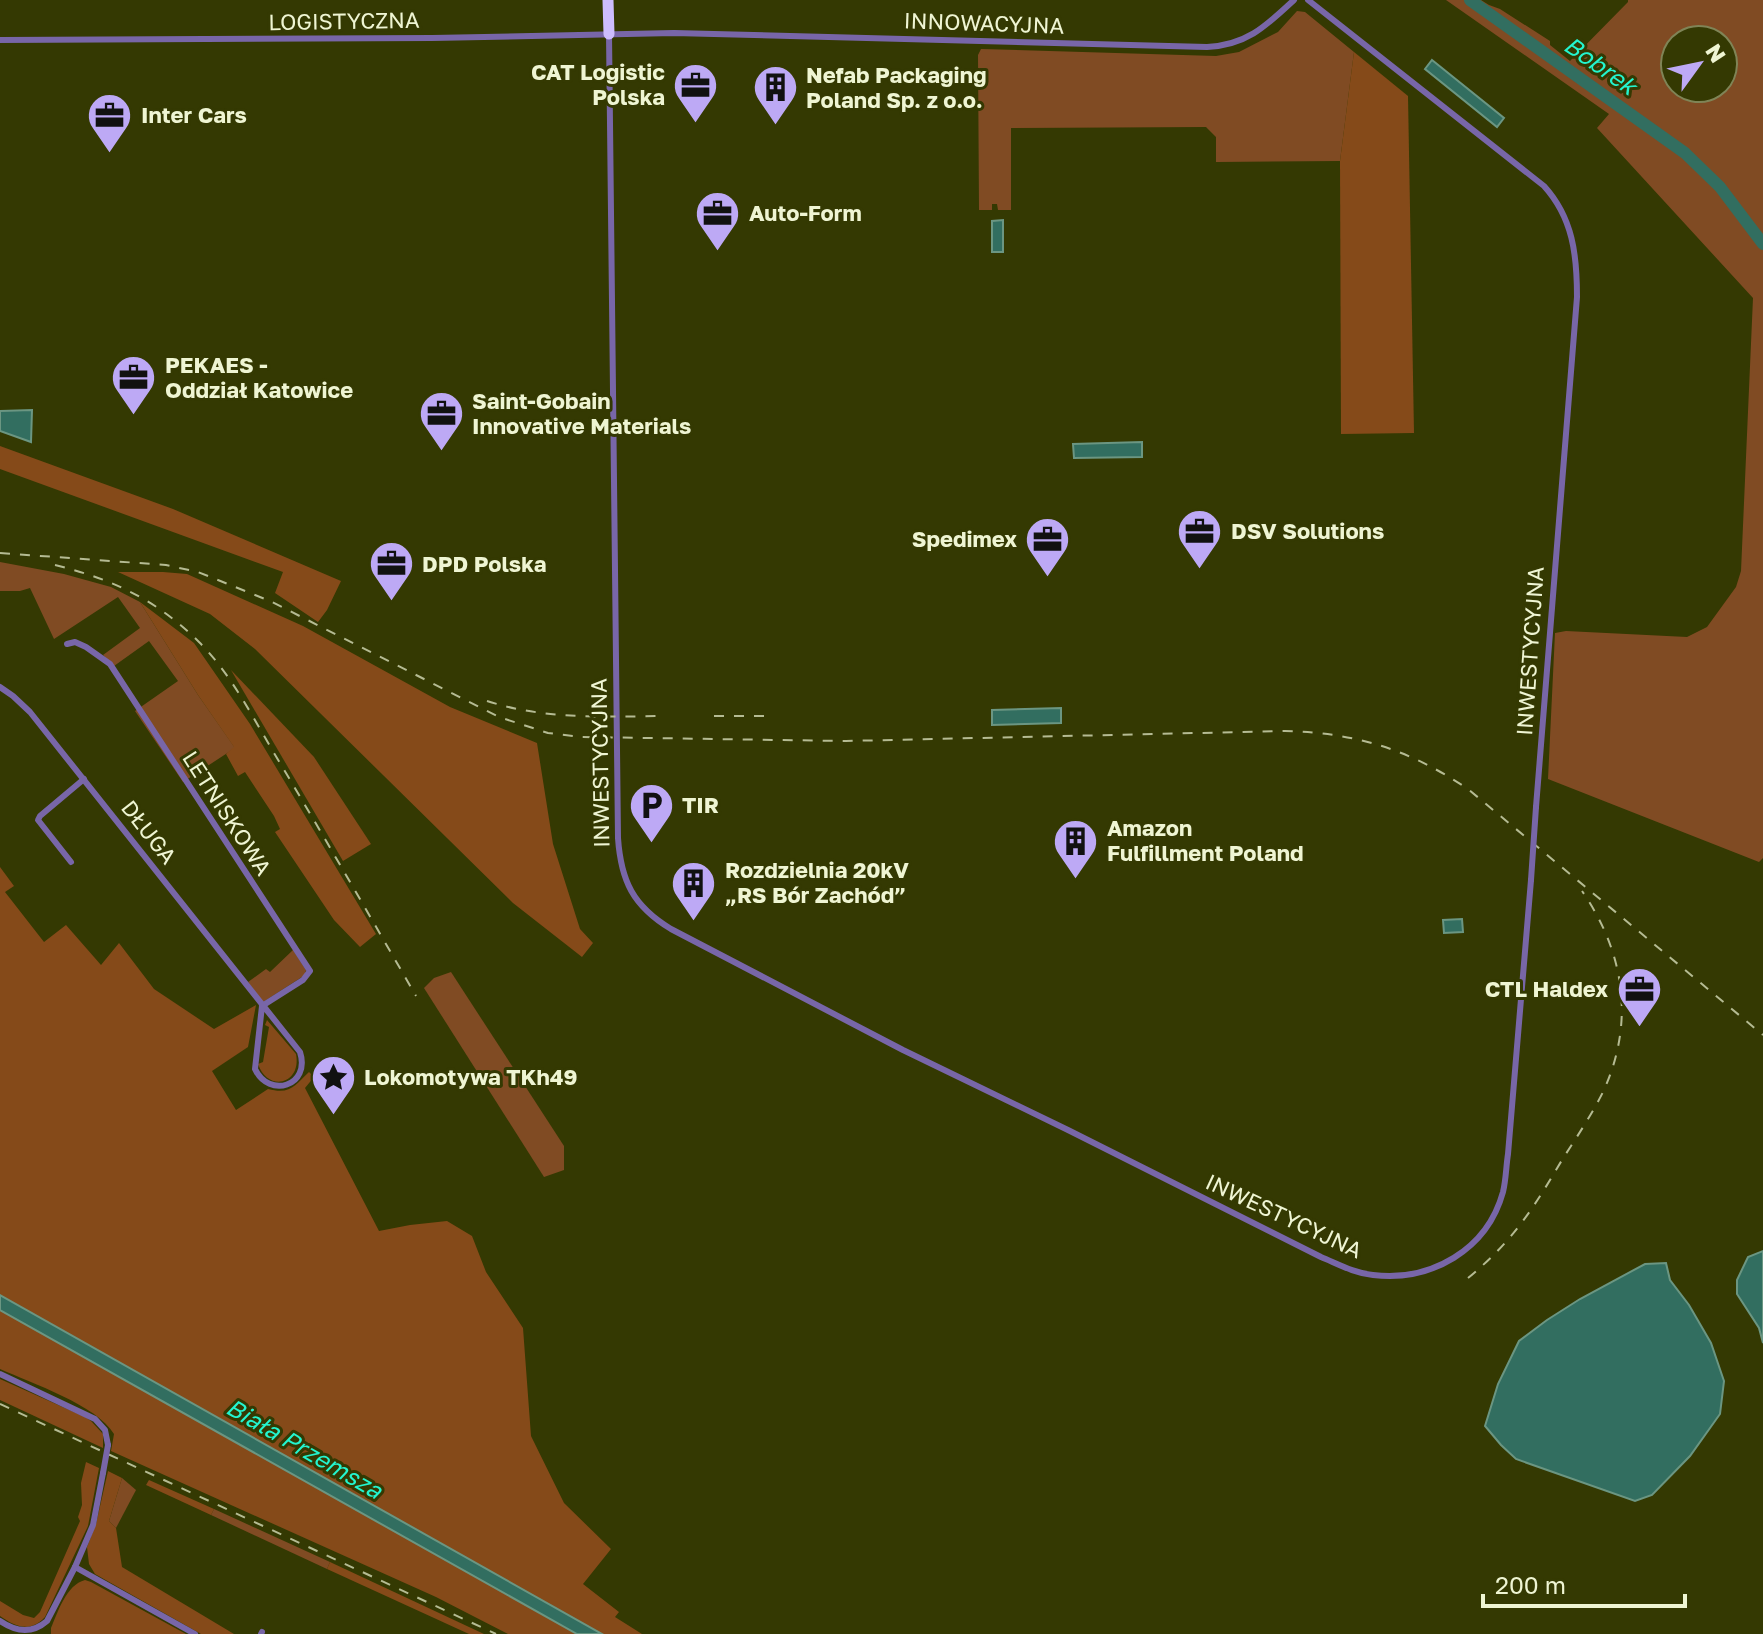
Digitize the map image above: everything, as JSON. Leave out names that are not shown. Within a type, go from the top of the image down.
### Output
[{"type":"highway","points":[[608,0],[609,34]]},
{"type":"street","name":"INNOWACYJNA","points":[[609,34],[700,33],[1217,47],[1252,36],[1294,0]]},
{"type":"street","name":"INWESTYCYJNA","points":[[609,34],[618,838],[622,870],[633,896],[645,911],[671,929],[903,1050],[1321,1257],[1371,1275],[1391,1276],[1429,1270],[1456,1258],[1487,1225],[1503,1191],[1531,880],[1577,274],[1573,239],[1562,208],[1544,186],[1308,0]]},
{"type":"street","name":"LOGISTYCZNA","points":[[0,40],[609,34]]},
{"type":"street","name":"LETNISKOWA","points":[[67,644],[75,642],[86,647],[110,664],[310,971],[303,980],[262,1006]]},
{"type":"street","name":"DŁUGA","points":[[0,687],[30,712],[300,1052],[302,1069],[295,1080],[285,1085],[268,1084],[255,1069],[262,1006]]},
{"type":"street","points":[[71,862],[38,820],[84,779]]},
{"type":"street","points":[[0,1374],[95,1419],[105,1430],[108,1445],[93,1525],[47,1621],[43,1626],[20,1632],[0,1621]]},
{"type":"street","points":[[75,1567],[195,1634]]},
{"type":"shaded area","points":[[1446,0],[1481,0],[1500,9],[1550,41],[1550,45],[1570,61],[1628,0],[1763,0],[1763,858],[1759,862],[1548,779],[1555,633],[1687,637],[1707,627],[1736,587],[1741,571],[1753,298],[1597,128],[1609,114]]},
{"type":"shaded area","points":[[1297,11],[1305,12],[1354,52],[1340,161],[1216,162],[1216,137],[1206,127],[1011,128],[1011,210],[998,210],[997,204],[992,204],[992,210],[979,210],[978,55],[981,49],[1216,56],[1239,52],[1278,32]]},
{"type":"shaded area","points":[[1354,52],[1408,96],[1414,433],[1341,434],[1340,161]]},
{"type":"shaded area","points":[[0,446],[173,509],[341,581],[318,622],[275,593],[283,572],[0,469]]},
{"type":"shaded area","points":[[0,562],[111,587],[140,602],[235,748],[183,782],[135,711],[178,681],[149,641],[114,666],[103,655],[140,628],[118,597],[54,639],[30,588],[0,591]]},
{"type":"shaded area","points":[[118,572],[187,574],[303,626],[450,707],[537,743],[553,844],[580,929],[593,943],[582,957],[513,903],[255,649],[210,614]]},
{"type":"shaded area","points":[[140,602],[194,643],[250,724],[376,934],[360,947],[334,920],[275,832],[280,829],[274,816],[245,772],[238,776],[226,754],[234,747]]},
{"type":"shaded area","points":[[231,670],[314,757],[371,844],[343,861]]},
{"type":"shaded area","points":[[0,867],[14,886],[5,892],[44,942],[66,925],[101,965],[119,943],[154,989],[214,1029],[256,1005],[248,1047],[212,1071],[236,1110],[268,1089],[282,1091],[292,1088],[309,1072],[314,1077],[305,1088],[379,1231],[447,1221],[472,1236],[486,1272],[523,1328],[531,1436],[564,1503],[611,1549],[583,1584],[619,1612],[615,1617],[642,1634],[602,1634],[0,1295]]},
{"type":"shaded area","points":[[293,950],[306,970],[305,975],[263,1002],[248,982],[266,969],[270,972]]},
{"type":"shaded area","points":[[451,972],[564,1146],[564,1170],[544,1177],[424,988],[434,978]]},
{"type":"shaded area","points":[[267,1020],[296,1054],[294,1072],[283,1081],[269,1079],[258,1064],[263,1062],[269,1027],[265,1025]]},
{"type":"shaded area","points":[[0,1310],[577,1634],[508,1634],[436,1597],[111,1451],[114,1434],[93,1414],[79,1404],[0,1369]]},
{"type":"shaded area","points":[[0,1379],[91,1421],[103,1434],[103,1448],[0,1400]]},
{"type":"shaded area","points":[[86,1462],[99,1468],[88,1526],[45,1617],[28,1627],[12,1623],[0,1616],[0,1601],[23,1615],[34,1618],[40,1612],[80,1521],[81,1483]]},
{"type":"shaded area","points":[[108,1471],[122,1478],[109,1521],[116,1528],[122,1567],[234,1634],[201,1634],[95,1574],[89,1564],[87,1547],[96,1524]]},
{"type":"shaded area","points":[[122,1478],[136,1490],[116,1528],[109,1521]]},
{"type":"shaded area","points":[[149,1480],[214,1509],[211,1515],[146,1485]]},
{"type":"shaded area","points":[[214,1509],[330,1562],[327,1569],[211,1515]]},
{"type":"shaded area","points":[[330,1562],[484,1634],[469,1634],[327,1569]]},
{"type":"shaded area","points":[[85,1580],[186,1634],[51,1634],[64,1600],[73,1587]]},
{"type":"water","points":[[1432,60],[1504,118],[1497,127],[1425,69]]},
{"type":"water","points":[[1003,220],[1003,252],[992,252],[992,221]]},
{"type":"water","points":[[32,410],[31,442],[0,431],[0,411]]},
{"type":"water","points":[[1142,442],[1142,457],[1074,458],[1073,444]]},
{"type":"water","points":[[1061,708],[1061,723],[992,725],[992,710]]},
{"type":"water","points":[[1462,919],[1463,932],[1444,933],[1443,920]]},
{"type":"water","points":[[1763,1251],[1763,1343],[1759,1328],[1737,1294],[1737,1280],[1748,1257]]},
{"type":"water","points":[[1666,1263],[1670,1280],[1711,1343],[1724,1381],[1720,1414],[1690,1456],[1652,1495],[1635,1501],[1516,1459],[1485,1426],[1498,1384],[1519,1341],[1580,1299],[1645,1264]]},
{"type":"water","points":[[0,1295],[602,1634],[577,1634],[0,1310]]},
{"type":"waterway","name":"Bobrek","points":[[1470,0],[1685,153],[1720,187],[1763,244]]},
{"type":"railway","points":[[0,553],[166,565],[198,572],[270,601],[499,717],[548,733],[582,737],[846,741],[1285,731],[1336,735],[1381,746],[1424,763],[1468,789],[1763,1035]]},
{"type":"railway","points":[[55,565],[96,577],[133,593],[167,614],[211,655],[243,700],[416,996]]},
{"type":"railway","points":[[487,701],[550,714],[657,716]]},
{"type":"railway","points":[[714,716],[765,716]]},
{"type":"railway","points":[[1468,1278],[1498,1251],[1531,1209],[1594,1110],[1613,1066],[1622,1014],[1621,989],[1608,939],[1582,891]]},
{"type":"railway","points":[[0,1404],[496,1634]]},
{"type":"place","name":"CAT Logistic Polska","points":[[696,124]]},
{"type":"place","name":"Nefab Packaging Poland Sp. z o.o.","points":[[775,127]]},
{"type":"place","name":"Inter Cars","points":[[110,154]]},
{"type":"place","name":"Auto-Form","points":[[718,252]]},
{"type":"place","name":"PEKAES - Oddział Katowice","points":[[134,417]]},
{"type":"place","name":"Saint-Gobain Innovative Materials","points":[[441,453]]},
{"type":"place","name":"DSV Solutions","points":[[1200,570]]},
{"type":"place","name":"Spedimex","points":[[1048,578]]},
{"type":"place","name":"DPD Polska","points":[[391,603]]},
{"type":"place","name":"TIR","points":[[651,844]]},
{"type":"place","name":"Amazon Fulfillment Poland","points":[[1076,880]]},
{"type":"place","name":"Rozdzielnia 20kV „RS Bór Zachód”","points":[[694,922]]},
{"type":"place","name":"CTL Haldex","points":[[1639,1028]]},
{"type":"place","name":"Lokomotywa TKh49","points":[[333,1116]]},
{"type":"water label","name":"Biała Przemsza","points":[[304,1449]]}]
